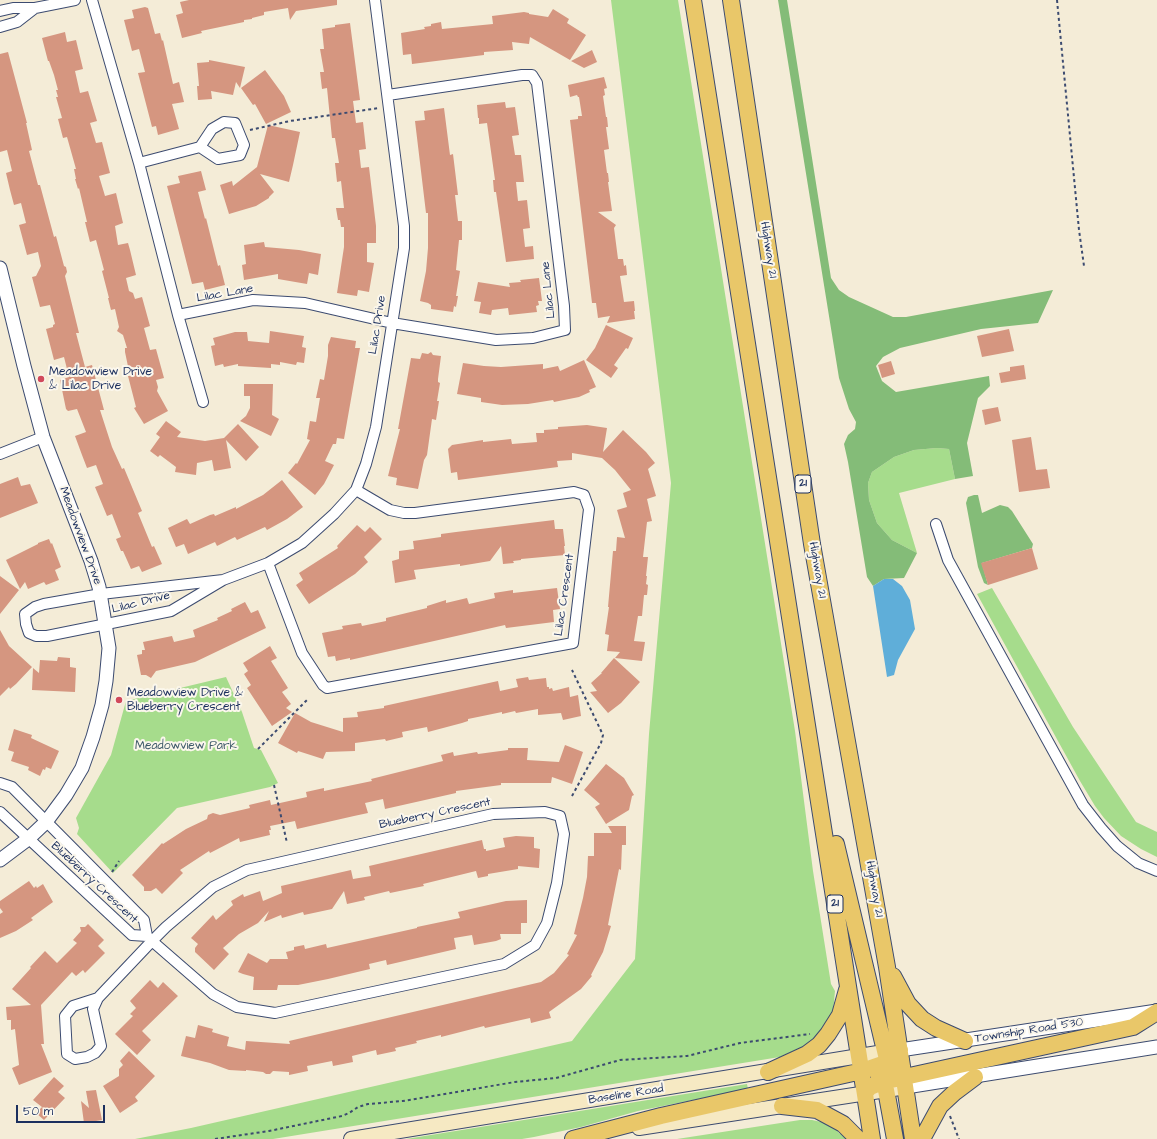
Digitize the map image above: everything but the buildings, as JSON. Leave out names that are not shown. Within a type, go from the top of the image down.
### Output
[{"type":"main road","name":"Highway 21","points":[[693,0],[848,986],[878,1060],[894,1083],[913,1139]]},
{"type":"main road","name":"Highway 21","points":[[731,0],[812,544],[887,967],[878,1060],[865,1093],[872,1139]]},
{"type":"main road","points":[[823,822],[835,841],[878,1060],[894,1083],[896,1139]]},
{"type":"main road","points":[[887,967],[908,1004],[922,1019],[936,1028],[965,1040]]},
{"type":"main road","points":[[768,1072],[807,1054],[819,1045],[828,1034],[840,1014],[848,986]]},
{"type":"main road","points":[[570,1139],[865,1093],[874,1084],[894,1083],[923,1072],[1133,1027],[1157,1011]]},
{"type":"main road","points":[[573,1139],[878,1060]]},
{"type":"main road","name":"Baseline Road","points":[[352,1139],[768,1072],[878,1060]]},
{"type":"main road","points":[[922,1139],[940,1106],[955,1092],[975,1077]]},
{"type":"main road","points":[[782,1106],[817,1110],[843,1124],[858,1139]]},
{"type":"street","points":[[0,11],[13,8],[35,8],[75,0]]},
{"type":"street","points":[[92,0],[139,163],[178,316],[203,402]]},
{"type":"street","name":"Lilac Drive","points":[[222,580],[101,594],[44,604],[35,607],[25,614],[28,633],[36,636],[47,636],[171,611],[222,580],[268,563],[302,543],[334,514],[356,490],[366,464],[376,427],[404,248],[404,226],[375,0]]},
{"type":"street","points":[[0,27],[17,22],[35,8]]},
{"type":"street","name":"Lilac Lane","points":[[178,316],[253,300],[305,303],[392,323],[496,340],[533,338],[565,330],[564,306],[537,83],[532,75],[522,75],[388,95]]},
{"type":"street","points":[[139,163],[200,147]]},
{"type":"street","name":"Meadowview Drive","points":[[0,268],[2,285],[43,437],[91,562],[101,594],[110,648],[102,704],[93,737],[82,768],[66,795],[46,822],[28,839],[0,860]]},
{"type":"street","points":[[0,454],[43,437]]},
{"type":"street","name":"Lilac Crescent","points":[[268,563],[302,653],[326,688],[573,643],[589,510],[584,495],[574,492],[415,513],[404,513],[390,510],[356,490]]},
{"type":"street","points":[[936,524],[948,560],[1083,805],[1117,846],[1138,863],[1157,871]]},
{"type":"street","points":[[0,783],[12,787],[46,822]]},
{"type":"street","points":[[0,812],[28,839]]},
{"type":"street","name":"Blueberry Crescent","points":[[28,839],[132,935],[149,939],[213,994],[237,1007],[275,1013],[504,964],[535,945],[547,923],[557,883],[564,834],[560,816],[545,812],[493,814],[247,870],[213,887],[166,927],[149,939],[98,998],[93,1009],[101,1046],[95,1053],[87,1057],[75,1059],[67,1054],[65,1016],[73,1006],[98,998]]},
{"type":"street","name":"Blueberry Crescent","points":[[46,822],[144,920],[149,939]]},
{"type":"street","name":"Township Road 530","points":[[878,1060],[965,1040],[1157,1011]]},
{"type":"street","points":[[894,1083],[975,1077],[1157,1047]]},
{"type":"path","points":[[1057,0],[1079,230],[1084,266]]},
{"type":"path","points":[[250,130],[290,121],[379,108]]},
{"type":"path","points":[[572,670],[603,735],[601,743],[572,796]]},
{"type":"path","points":[[258,749],[308,699]]},
{"type":"path","points":[[274,785],[287,843]]},
{"type":"path","points":[[216,1139],[269,1131],[342,1116],[358,1107],[368,1104],[403,1101],[515,1082],[556,1078],[620,1060],[687,1056],[740,1043],[815,1032]]},
{"type":"path","points":[[948,1112],[959,1139]]},
{"type":"green space","points":[[611,0],[678,0],[795,731],[813,871],[831,984],[835,991],[833,1013],[813,1043],[786,1056],[273,1139],[135,1139],[191,1128],[572,1041],[635,959],[649,734],[671,483]]},
{"type":"green space","points":[[778,0],[787,0],[831,278],[839,290],[849,297],[893,317],[906,317],[1053,290],[1038,323],[981,329],[900,348],[883,357],[876,366],[882,381],[896,392],[989,376],[990,386],[978,398],[967,443],[973,476],[955,479],[949,449],[937,448],[914,450],[894,457],[872,472],[868,483],[869,500],[877,523],[892,540],[917,553],[904,578],[884,579],[873,586],[867,577],[844,444],[848,435],[855,429],[856,422],[849,409],[839,378]]},
{"type":"green space","points":[[937,448],[949,449],[955,479],[899,493],[917,553],[892,540],[877,523],[869,500],[868,483],[872,472],[894,457],[914,450]]},
{"type":"green space","points":[[978,495],[982,513],[1000,505],[1008,507],[1033,544],[1032,548],[982,563],[988,585],[984,583],[978,567],[966,503],[968,497]]},
{"type":"green space","points":[[992,588],[1073,727],[1136,822],[1157,832],[1157,857],[1121,836],[1095,806],[977,594]]},
{"type":"green space","name":"Meadowview Park","points":[[226,677],[242,712],[254,748],[261,750],[278,783],[270,787],[177,808],[113,873],[77,834],[79,828],[76,818],[111,755],[126,701]]},
{"type":"green space","points":[[747,1084],[748,1089],[638,1111],[581,1127],[522,1139],[406,1139]]},
{"type":"green space","points":[[800,1120],[812,1120],[826,1123],[837,1128],[840,1134],[845,1134],[850,1139],[677,1139]]},
{"type":"water","points":[[884,579],[893,579],[902,586],[910,600],[915,629],[898,660],[894,675],[887,677],[873,586]]},
{"type":"place","name":"Meadowview Drive & Lilac Drive","points":[[41,379]]},
{"type":"place","name":"Meadowview Drive & Blueberry Crescent","points":[[119,700]]}]
